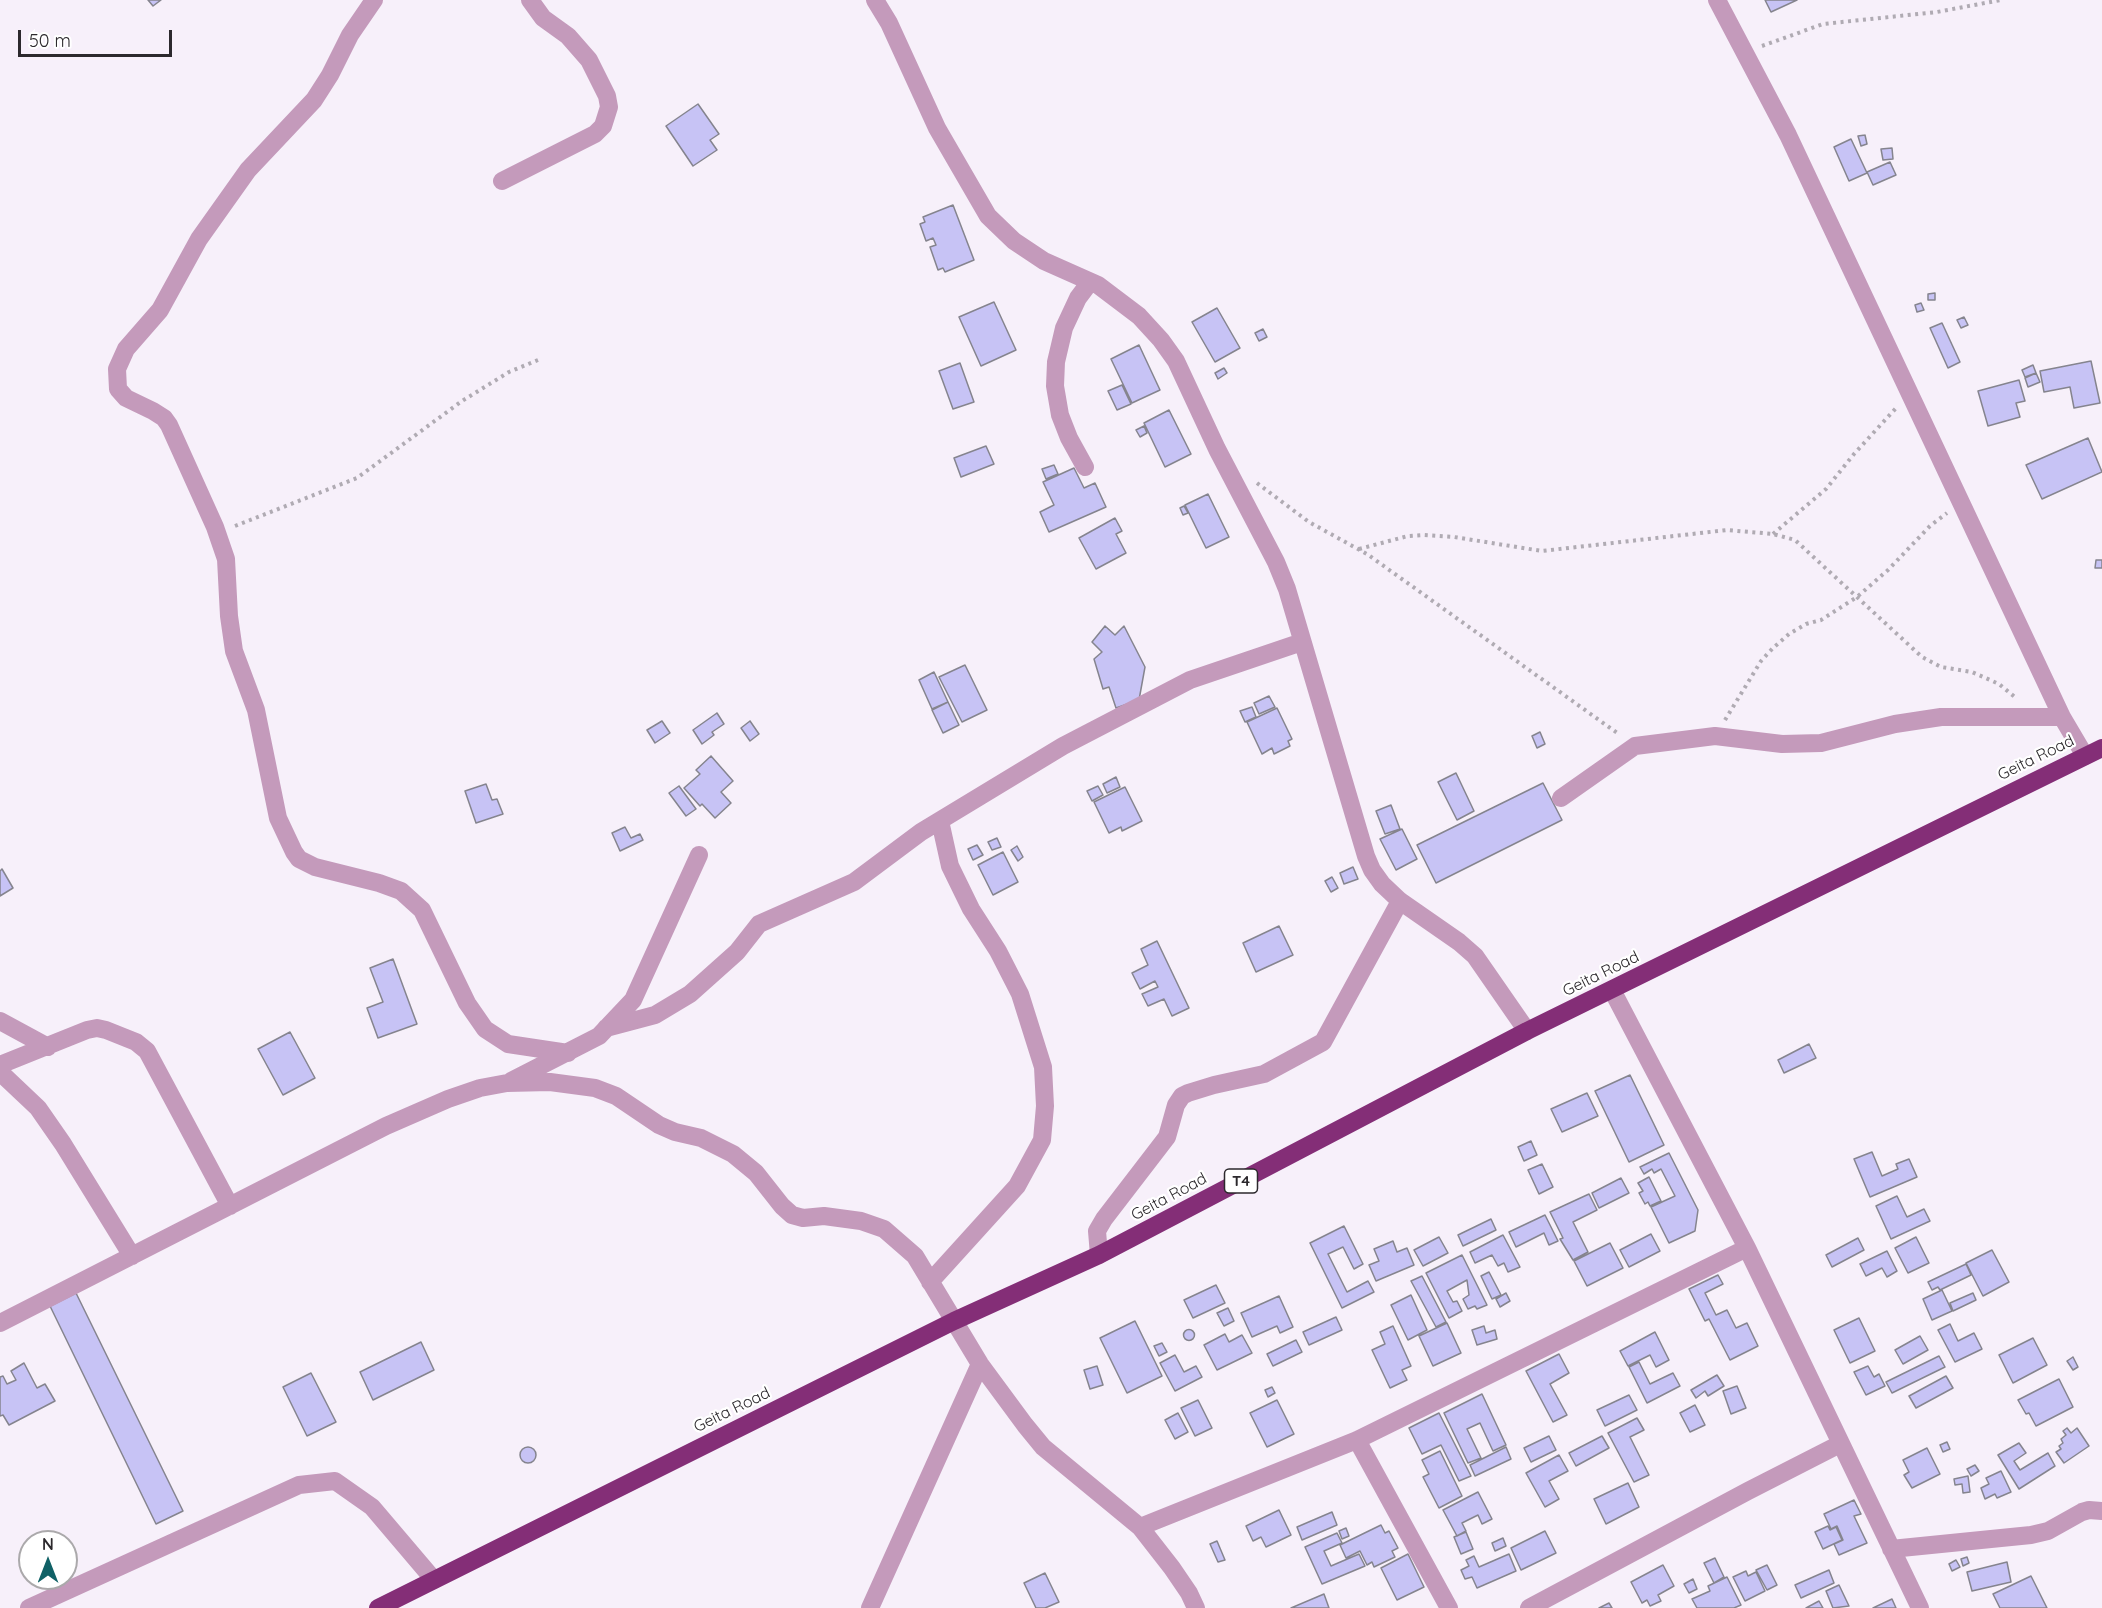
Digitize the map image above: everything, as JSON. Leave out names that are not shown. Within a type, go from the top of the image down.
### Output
[{"type":"highway","name":"Geita Road","points":[[378,1608],[954,1321],[1100,1255],[1527,1031],[2102,748]]},
{"type":"street","points":[[374,0],[350,35],[330,75],[314,100],[248,170],[199,239],[160,310],[126,350],[117,369],[117,384],[119,392],[126,398],[164,418],[170,425],[218,533],[226,559],[229,616],[234,651],[255,710],[278,818],[294,852],[299,859],[315,867],[401,891],[422,910],[467,1003],[485,1029],[508,1044],[568,1053]]},
{"type":"street","points":[[502,182],[595,134],[603,126],[609,107],[607,96],[589,60],[568,36],[543,18],[530,0]]},
{"type":"street","points":[[875,0],[889,23],[937,128],[988,216],[1014,241],[1044,261],[1098,285],[1139,316],[1176,361],[1217,449],[1276,562],[1287,589],[1372,870],[1382,884],[1400,901],[1459,942],[1475,956],[1527,1031]]},
{"type":"street","points":[[1717,0],[1788,135],[2062,717],[2085,756]]},
{"type":"street","points":[[1085,467],[1069,438],[1060,415],[1055,386],[1056,362],[1064,328],[1078,298],[1090,282]]},
{"type":"street","points":[[606,1028],[655,1015],[690,994],[737,952],[759,924],[854,882],[921,832],[1064,746],[1181,684],[1302,642]]},
{"type":"street","points":[[1561,798],[1635,746],[1715,736],[1782,744],[1821,743],[1895,724],[1941,717],[2062,717]]},
{"type":"street","points":[[930,1282],[1017,1186],[1042,1140],[1045,1106],[1043,1067],[1020,994],[998,951],[971,909],[950,866],[940,821]]},
{"type":"street","points":[[507,1083],[599,1036],[633,1000],[699,855]]},
{"type":"street","points":[[1100,1255],[1097,1231],[1167,1137],[1178,1100],[1188,1093],[1264,1074],[1323,1042],[1400,901]]},
{"type":"street","points":[[1612,990],[1747,1248],[1920,1608]]},
{"type":"street","points":[[0,1021],[48,1047]]},
{"type":"street","points":[[0,1065],[97,1028],[136,1042],[147,1051],[231,1206]]},
{"type":"street","points":[[0,1072],[38,1108],[63,1144],[132,1256]]},
{"type":"street","points":[[0,1323],[386,1126],[448,1099],[507,1083],[550,1082],[595,1088],[616,1096],[659,1125],[675,1132],[701,1138],[733,1154],[756,1173],[792,1215],[803,1218],[824,1216],[846,1218],[884,1229],[915,1256],[980,1365],[1043,1447],[1140,1527],[1172,1568],[1196,1608]]},
{"type":"street","points":[[1140,1527],[1357,1440],[1747,1248]]},
{"type":"street","points":[[870,1608],[980,1365]]},
{"type":"street","points":[[1357,1440],[1449,1608]]},
{"type":"street","points":[[1529,1608],[1737,1496],[1840,1444]]},
{"type":"street","points":[[29,1608],[299,1485],[335,1481],[372,1507],[434,1580]]},
{"type":"street","points":[[1891,1549],[2031,1535],[2048,1531],[2082,1512],[2102,1511]]},
{"type":"path","points":[[1744,52],[1823,24],[1936,12],[2001,0]]},
{"type":"path","points":[[218,533],[357,478],[462,401],[509,372],[537,360]]},
{"type":"path","points":[[1773,534],[1826,489],[1909,393]]},
{"type":"path","points":[[1252,479],[1309,522],[1359,549],[1635,746]]},
{"type":"path","points":[[1715,736],[1761,661],[1773,648],[1789,634],[1806,624],[1821,620],[1857,597],[1888,570],[1930,526],[1961,503]]},
{"type":"path","points":[[1359,549],[1408,536],[1423,535],[1454,537],[1542,551],[1727,530],[1773,534],[1795,540],[1922,657],[1941,667],[1971,672],[1999,684],[2039,718]]},
{"type":"building","points":[[148,0],[161,0],[153,6]]},
{"type":"building","points":[[1765,0],[1797,0],[1771,12]]},
{"type":"building","points":[[698,104],[719,134],[710,140],[717,150],[693,166],[666,126]]},
{"type":"building","points":[[1865,135],[1867,144],[1861,146],[1858,136]]},
{"type":"building","points":[[1851,139],[1867,173],[1849,181],[1834,147]]},
{"type":"building","points":[[1892,148],[1893,159],[1883,160],[1881,149]]},
{"type":"building","points":[[1890,162],[1896,175],[1873,185],[1867,172]]},
{"type":"building","points":[[953,205],[974,260],[945,272],[943,268],[938,270],[930,247],[936,245],[933,238],[926,241],[920,224],[925,222],[923,217]]},
{"type":"building","points":[[1935,293],[1935,300],[1928,300],[1928,294]]},
{"type":"building","points":[[994,302],[1016,350],[981,366],[959,317]]},
{"type":"building","points":[[1921,303],[1924,310],[1917,312],[1915,305]]},
{"type":"building","points":[[1217,308],[1240,348],[1215,362],[1192,322]]},
{"type":"building","points":[[1964,317],[1968,325],[1961,328],[1957,320]]},
{"type":"building","points":[[1942,323],[1960,362],[1948,368],[1930,328]]},
{"type":"building","points":[[1263,329],[1267,337],[1259,341],[1255,333]]},
{"type":"building","points":[[1139,345],[1160,390],[1132,403],[1111,359]]},
{"type":"building","points":[[2091,361],[2100,403],[2074,408],[2070,387],[2044,392],[2040,371]]},
{"type":"building","points":[[960,363],[974,402],[953,409],[939,371]]},
{"type":"building","points":[[2033,365],[2036,373],[2025,377],[2022,370]]},
{"type":"building","points":[[1224,368],[1227,373],[1218,379],[1215,373]]},
{"type":"building","points":[[2036,373],[2040,382],[2028,387],[2025,378]]},
{"type":"building","points":[[2019,380],[2025,401],[2016,403],[2020,417],[1988,426],[1978,391]]},
{"type":"building","points":[[1122,385],[1131,404],[1117,410],[1108,391]]},
{"type":"building","points":[[1169,410],[1191,454],[1165,467],[1144,423]]},
{"type":"building","points":[[1144,426],[1147,433],[1140,437],[1136,430]]},
{"type":"building","points":[[2088,438],[2102,472],[2042,499],[2026,465]]},
{"type":"building","points":[[986,446],[994,464],[961,477],[954,458]]},
{"type":"building","points":[[1054,465],[1058,474],[1046,479],[1042,469]]},
{"type":"building","points":[[1074,468],[1084,488],[1095,483],[1106,507],[1049,532],[1040,512],[1054,505],[1043,482]]},
{"type":"building","points":[[1208,494],[1229,537],[1206,548],[1185,505]]},
{"type":"building","points":[[1184,506],[1188,513],[1183,515],[1180,508]]},
{"type":"building","points":[[1115,518],[1122,531],[1116,534],[1126,553],[1096,569],[1079,538]]},
{"type":"building","points":[[2096,560],[2102,560],[2102,568],[2095,568]]},
{"type":"building","points":[[1105,626],[1115,635],[1124,626],[1145,667],[1139,700],[1116,708],[1109,687],[1103,689],[1094,659],[1102,652],[1092,642]]},
{"type":"building","points":[[965,665],[987,710],[962,722],[939,677]]},
{"type":"building","points":[[934,672],[948,702],[932,709],[919,680]]},
{"type":"building","points":[[1269,696],[1275,707],[1259,714],[1254,703]]},
{"type":"building","points":[[948,702],[959,725],[943,733],[932,710]]},
{"type":"building","points":[[1252,707],[1256,717],[1245,722],[1240,711]]},
{"type":"building","points":[[1277,708],[1292,739],[1288,741],[1290,746],[1274,754],[1272,748],[1262,754],[1247,722]]},
{"type":"building","points":[[717,713],[724,724],[712,732],[714,735],[702,744],[693,730]]},
{"type":"building","points":[[662,721],[670,733],[655,743],[647,730]]},
{"type":"building","points":[[750,721],[759,734],[750,741],[741,728]]},
{"type":"building","points":[[1540,732],[1545,744],[1537,748],[1532,736]]},
{"type":"building","points":[[711,756],[733,781],[721,792],[731,803],[715,818],[702,804],[700,806],[684,788],[700,774],[696,770]]},
{"type":"building","points":[[1456,773],[1474,811],[1457,820],[1438,782]]},
{"type":"building","points":[[1116,777],[1120,787],[1107,793],[1103,784]]},
{"type":"building","points":[[1543,783],[1562,820],[1436,883],[1417,845]]},
{"type":"building","points":[[486,784],[492,800],[497,799],[503,814],[476,823],[465,791]]},
{"type":"building","points":[[679,786],[696,809],[686,816],[669,793]]},
{"type":"building","points":[[1098,786],[1103,795],[1092,801],[1087,791]]},
{"type":"building","points":[[1125,787],[1142,821],[1122,831],[1121,827],[1109,833],[1094,802]]},
{"type":"building","points":[[1391,805],[1400,829],[1385,834],[1376,811]]},
{"type":"building","points":[[625,827],[631,838],[640,834],[643,840],[620,851],[612,833]]},
{"type":"building","points":[[1402,829],[1417,859],[1396,870],[1380,839]]},
{"type":"building","points":[[997,838],[1001,847],[992,850],[988,842]]},
{"type":"building","points":[[977,845],[983,855],[973,860],[968,849]]},
{"type":"building","points":[[1017,846],[1023,857],[1018,861],[1011,850]]},
{"type":"building","points":[[1003,852],[1018,882],[993,895],[978,865]]},
{"type":"building","points":[[1353,867],[1358,879],[1344,884],[1340,873]]},
{"type":"building","points":[[2,869],[13,888],[0,896],[0,871]]},
{"type":"building","points":[[1332,877],[1338,888],[1331,892],[1325,881]]},
{"type":"building","points":[[1279,926],[1293,955],[1256,972],[1243,943]]},
{"type":"building","points":[[1157,941],[1189,1008],[1172,1016],[1164,999],[1148,1006],[1142,994],[1158,987],[1155,981],[1140,989],[1132,973],[1148,965],[1141,949]]},
{"type":"building","points":[[393,959],[417,1024],[378,1038],[367,1008],[383,1002],[370,968]]},
{"type":"building","points":[[290,1032],[315,1078],[283,1095],[258,1049]]},
{"type":"building","points":[[1809,1044],[1816,1058],[1784,1073],[1778,1060]]},
{"type":"building","points":[[1630,1075],[1664,1145],[1629,1162],[1595,1091]]},
{"type":"building","points":[[1587,1093],[1598,1116],[1562,1132],[1551,1109]]},
{"type":"building","points":[[1531,1141],[1537,1155],[1524,1161],[1518,1147]]},
{"type":"building","points":[[1872,1152],[1882,1176],[1898,1169],[1896,1164],[1909,1159],[1917,1177],[1870,1197],[1854,1159]]},
{"type":"building","points":[[1669,1153],[1698,1210],[1695,1231],[1669,1243],[1651,1207],[1675,1196],[1661,1169],[1654,1173],[1652,1169],[1644,1174],[1640,1167]]},
{"type":"building","points":[[1542,1164],[1553,1187],[1539,1194],[1528,1170]]},
{"type":"building","points":[[1649,1177],[1661,1201],[1650,1206],[1648,1202],[1645,1204],[1639,1193],[1643,1191],[1638,1183]]},
{"type":"building","points":[[1621,1178],[1629,1193],[1599,1208],[1592,1193]]},
{"type":"building","points":[[1589,1194],[1597,1210],[1573,1222],[1588,1252],[1573,1260],[1560,1239],[1563,1238],[1550,1212]]},
{"type":"building","points":[[1897,1196],[1907,1217],[1924,1209],[1930,1221],[1891,1239],[1876,1206]]},
{"type":"building","points":[[1545,1215],[1558,1241],[1549,1245],[1544,1233],[1516,1247],[1509,1232]]},
{"type":"building","points":[[1491,1219],[1496,1230],[1463,1246],[1458,1235]]},
{"type":"building","points":[[1344,1226],[1363,1264],[1354,1269],[1343,1247],[1328,1254],[1347,1292],[1368,1281],[1374,1292],[1342,1308],[1310,1243]]},
{"type":"building","points":[[1651,1234],[1660,1251],[1629,1267],[1620,1250]]},
{"type":"building","points":[[1503,1235],[1520,1267],[1508,1272],[1504,1263],[1498,1266],[1492,1255],[1475,1263],[1470,1252]]},
{"type":"building","points":[[1439,1237],[1448,1253],[1423,1266],[1414,1250]]},
{"type":"building","points":[[1916,1237],[1929,1263],[1908,1273],[1895,1248]]},
{"type":"building","points":[[1858,1238],[1864,1250],[1832,1267],[1826,1255]]},
{"type":"building","points":[[1393,1241],[1397,1252],[1407,1248],[1414,1265],[1376,1281],[1369,1265],[1379,1261],[1374,1249]]},
{"type":"building","points":[[1610,1243],[1623,1268],[1587,1286],[1574,1261]]},
{"type":"building","points":[[1992,1250],[2009,1282],[1983,1296],[1966,1263]]},
{"type":"building","points":[[1887,1251],[1897,1271],[1887,1277],[1882,1268],[1866,1276],[1860,1264]]},
{"type":"building","points":[[1462,1255],[1487,1305],[1477,1309],[1475,1306],[1468,1309],[1463,1299],[1469,1295],[1467,1280],[1447,1291],[1453,1302],[1457,1301],[1462,1311],[1449,1318],[1426,1273]]},
{"type":"building","points":[[1966,1264],[1971,1275],[1940,1290],[1938,1287],[1932,1290],[1928,1282]]},
{"type":"building","points":[[1489,1272],[1501,1295],[1492,1299],[1481,1276]]},
{"type":"building","points":[[1718,1275],[1723,1284],[1705,1293],[1716,1315],[1727,1310],[1736,1328],[1747,1323],[1758,1346],[1730,1360],[1709,1319],[1705,1321],[1689,1289]]},
{"type":"building","points":[[1422,1276],[1446,1322],[1436,1327],[1411,1281]]},
{"type":"building","points":[[1216,1285],[1225,1303],[1193,1318],[1184,1300]]},
{"type":"building","points":[[1942,1290],[1952,1311],[1932,1320],[1923,1299]]},
{"type":"building","points":[[76,1293],[183,1511],[156,1524],[50,1306]]},
{"type":"building","points":[[1506,1293],[1510,1301],[1500,1307],[1496,1299]]},
{"type":"building","points":[[1973,1293],[1976,1300],[1953,1311],[1950,1303]]},
{"type":"building","points":[[1411,1295],[1427,1330],[1408,1340],[1391,1305]]},
{"type":"building","points":[[1279,1296],[1293,1327],[1280,1333],[1277,1326],[1252,1337],[1241,1313]]},
{"type":"building","points":[[1228,1308],[1234,1321],[1224,1326],[1217,1313]]},
{"type":"building","points":[[1336,1317],[1342,1330],[1309,1345],[1303,1332]]},
{"type":"building","points":[[1859,1318],[1875,1351],[1850,1363],[1834,1330]]},
{"type":"building","points":[[1135,1321],[1162,1376],[1127,1393],[1100,1338]]},
{"type":"building","points":[[1447,1323],[1461,1353],[1433,1366],[1419,1336]]},
{"type":"building","points":[[1950,1324],[1958,1341],[1974,1333],[1982,1349],[1955,1362],[1938,1330]]},
{"type":"building","points":[[1393,1326],[1411,1366],[1402,1370],[1407,1380],[1390,1388],[1372,1350],[1385,1344],[1380,1332]]},
{"type":"building","points":[[1484,1326],[1486,1333],[1495,1330],[1497,1339],[1477,1345],[1472,1330]]},
{"type":"building","points":[[1189,1329],[1195,1335],[1189,1341],[1183,1335]]},
{"type":"building","points":[[1655,1332],[1669,1360],[1656,1367],[1650,1355],[1628,1366],[1620,1351]]},
{"type":"building","points":[[1225,1334],[1229,1342],[1242,1335],[1252,1353],[1217,1370],[1204,1345]]},
{"type":"building","points":[[1920,1336],[1928,1350],[1903,1364],[1895,1350]]},
{"type":"building","points":[[2033,1338],[2047,1365],[2013,1383],[1999,1355]]},
{"type":"building","points":[[1296,1340],[1302,1352],[1273,1366],[1267,1354]]},
{"type":"building","points":[[421,1342],[434,1370],[373,1400],[360,1372]]},
{"type":"building","points":[[1162,1343],[1167,1352],[1159,1356],[1154,1346]]},
{"type":"building","points":[[1559,1354],[1569,1373],[1550,1384],[1567,1415],[1553,1422],[1526,1371]]},
{"type":"building","points":[[1175,1355],[1184,1372],[1196,1366],[1202,1377],[1175,1391],[1160,1363]]},
{"type":"building","points":[[1939,1356],[1945,1367],[1892,1393],[1886,1382]]},
{"type":"building","points":[[2073,1357],[2078,1367],[2073,1370],[2067,1361]]},
{"type":"building","points":[[1639,1362],[1650,1384],[1673,1373],[1680,1386],[1647,1403],[1629,1367]]},
{"type":"building","points":[[24,1363],[37,1388],[45,1384],[55,1401],[9,1425],[3,1415],[0,1416],[0,1377],[3,1376],[7,1384],[16,1380],[11,1371]]},
{"type":"building","points":[[1097,1366],[1103,1385],[1090,1389],[1084,1370]]},
{"type":"building","points":[[1868,1366],[1874,1377],[1879,1374],[1885,1386],[1866,1395],[1854,1372]]},
{"type":"building","points":[[311,1373],[336,1422],[307,1436],[283,1387]]},
{"type":"building","points":[[1717,1375],[1724,1386],[1708,1396],[1705,1391],[1696,1398],[1691,1390]]},
{"type":"building","points":[[1946,1376],[1953,1388],[1916,1408],[1909,1396]]},
{"type":"building","points":[[2059,1379],[2073,1407],[2036,1426],[2018,1400]]},
{"type":"building","points":[[1737,1386],[1746,1408],[1731,1414],[1723,1391]]},
{"type":"building","points":[[1272,1387],[1275,1393],[1268,1397],[1265,1390]]},
{"type":"building","points":[[1482,1394],[1506,1445],[1493,1451],[1480,1423],[1467,1429],[1481,1458],[1468,1463],[1444,1413]]},
{"type":"building","points":[[1629,1395],[1637,1410],[1605,1426],[1597,1410]]},
{"type":"building","points":[[1198,1400],[1212,1428],[1195,1436],[1181,1408]]},
{"type":"building","points":[[1277,1400],[1294,1434],[1267,1447],[1250,1413]]},
{"type":"building","points":[[1695,1405],[1705,1425],[1690,1432],[1680,1413]]},
{"type":"building","points":[[1178,1413],[1188,1432],[1175,1439],[1165,1420]]},
{"type":"building","points":[[1439,1413],[1471,1476],[1459,1481],[1441,1445],[1422,1454],[1409,1428]]},
{"type":"building","points":[[1637,1418],[1644,1430],[1630,1437],[1649,1475],[1634,1482],[1608,1433]]},
{"type":"building","points":[[2067,1428],[2071,1433],[2077,1428],[2089,1446],[2064,1463],[2056,1452],[2061,1449],[2059,1446],[2063,1443],[2061,1439],[2066,1435],[2063,1431]]},
{"type":"building","points":[[1549,1436],[1556,1450],[1531,1462],[1524,1448]]},
{"type":"building","points":[[1602,1436],[1609,1448],[1576,1466],[1569,1453]]},
{"type":"building","points":[[1947,1442],[1950,1449],[1943,1452],[1940,1445]]},
{"type":"building","points":[[2019,1443],[2026,1453],[2014,1461],[2020,1470],[2048,1453],[2055,1466],[2019,1489],[1998,1455]]},
{"type":"building","points":[[525,1447],[531,1447],[536,1455],[534,1461],[525,1463],[520,1458],[520,1452]]},
{"type":"building","points":[[1506,1447],[1511,1459],[1475,1476],[1470,1465]]},
{"type":"building","points":[[1927,1448],[1940,1474],[1912,1488],[1904,1475],[1909,1472],[1903,1460]]},
{"type":"building","points":[[1440,1451],[1462,1496],[1439,1508],[1423,1477],[1429,1474],[1422,1460]]},
{"type":"building","points":[[1559,1455],[1568,1471],[1549,1481],[1559,1499],[1545,1507],[1526,1473]]},
{"type":"building","points":[[1975,1465],[1979,1471],[1971,1476],[1967,1469]]},
{"type":"building","points":[[2001,1471],[2011,1492],[1997,1498],[1995,1494],[1985,1499],[1981,1488],[1989,1484],[1986,1478]]},
{"type":"building","points":[[1968,1476],[1970,1492],[1963,1493],[1962,1484],[1955,1485],[1954,1479]]},
{"type":"building","points":[[1628,1483],[1639,1507],[1606,1524],[1594,1499]]},
{"type":"building","points":[[1478,1492],[1492,1519],[1482,1524],[1478,1515],[1462,1523],[1466,1531],[1457,1536],[1443,1510]]},
{"type":"building","points":[[1854,1500],[1861,1514],[1854,1516],[1867,1543],[1839,1555],[1834,1544],[1843,1540],[1837,1526],[1831,1529],[1824,1514]]},
{"type":"building","points":[[1279,1510],[1291,1535],[1266,1547],[1261,1537],[1253,1541],[1246,1526]]},
{"type":"building","points":[[1332,1512],[1337,1525],[1302,1540],[1297,1527]]},
{"type":"building","points":[[1381,1525],[1385,1533],[1389,1531],[1398,1548],[1392,1551],[1395,1557],[1374,1567],[1372,1562],[1367,1565],[1360,1551],[1346,1558],[1340,1545]]},
{"type":"building","points":[[1828,1526],[1830,1530],[1836,1527],[1842,1540],[1823,1549],[1815,1532]]},
{"type":"building","points":[[1346,1528],[1349,1536],[1342,1539],[1339,1531]]},
{"type":"building","points":[[1545,1531],[1556,1553],[1521,1570],[1511,1548]]},
{"type":"building","points":[[1466,1532],[1473,1549],[1461,1554],[1454,1537]]},
{"type":"building","points":[[1337,1533],[1342,1543],[1324,1551],[1331,1566],[1359,1554],[1365,1566],[1322,1584],[1305,1547]]},
{"type":"building","points":[[1503,1538],[1506,1546],[1495,1551],[1492,1543]]},
{"type":"building","points":[[1217,1541],[1225,1560],[1218,1562],[1210,1544]]},
{"type":"building","points":[[1408,1554],[1424,1587],[1397,1600],[1381,1568]]},
{"type":"building","points":[[1509,1554],[1516,1571],[1477,1588],[1472,1577],[1465,1579],[1461,1570],[1469,1566],[1466,1560],[1474,1556],[1479,1567]]},
{"type":"building","points":[[1967,1557],[1969,1563],[1963,1566],[1961,1559]]},
{"type":"building","points":[[1715,1558],[1724,1577],[1714,1583],[1704,1563]]},
{"type":"building","points":[[1956,1560],[1960,1567],[1952,1571],[1949,1564]]},
{"type":"building","points":[[2007,1562],[2011,1582],[1972,1591],[1967,1572]]},
{"type":"building","points":[[1663,1565],[1674,1586],[1658,1595],[1661,1601],[1650,1606],[1647,1600],[1642,1603],[1631,1582]]},
{"type":"building","points":[[1767,1565],[1777,1585],[1767,1590],[1756,1570]]},
{"type":"building","points":[[1829,1570],[1834,1583],[1801,1598],[1795,1585]]},
{"type":"building","points":[[1746,1571],[1748,1576],[1756,1572],[1765,1591],[1745,1601],[1733,1577]]},
{"type":"building","points":[[1045,1573],[1059,1602],[1045,1608],[1036,1608],[1024,1583]]},
{"type":"building","points":[[2031,1576],[2047,1608],[2000,1608],[1993,1594]]},
{"type":"building","points":[[1727,1577],[1741,1605],[1734,1608],[1697,1608],[1692,1599],[1710,1591],[1708,1586]]},
{"type":"building","points":[[1693,1579],[1697,1589],[1689,1593],[1684,1584]]},
{"type":"building","points":[[1839,1585],[1849,1606],[1833,1608],[1826,1591]]},
{"type":"building","points":[[1324,1594],[1329,1608],[1291,1608]]},
{"type":"building","points":[[1892,1599],[1896,1608],[1873,1608]]},
{"type":"building","points":[[1819,1601],[1823,1608],[1806,1608]]},
{"type":"building","points":[[1609,1603],[1612,1608],[1599,1608]]}]
